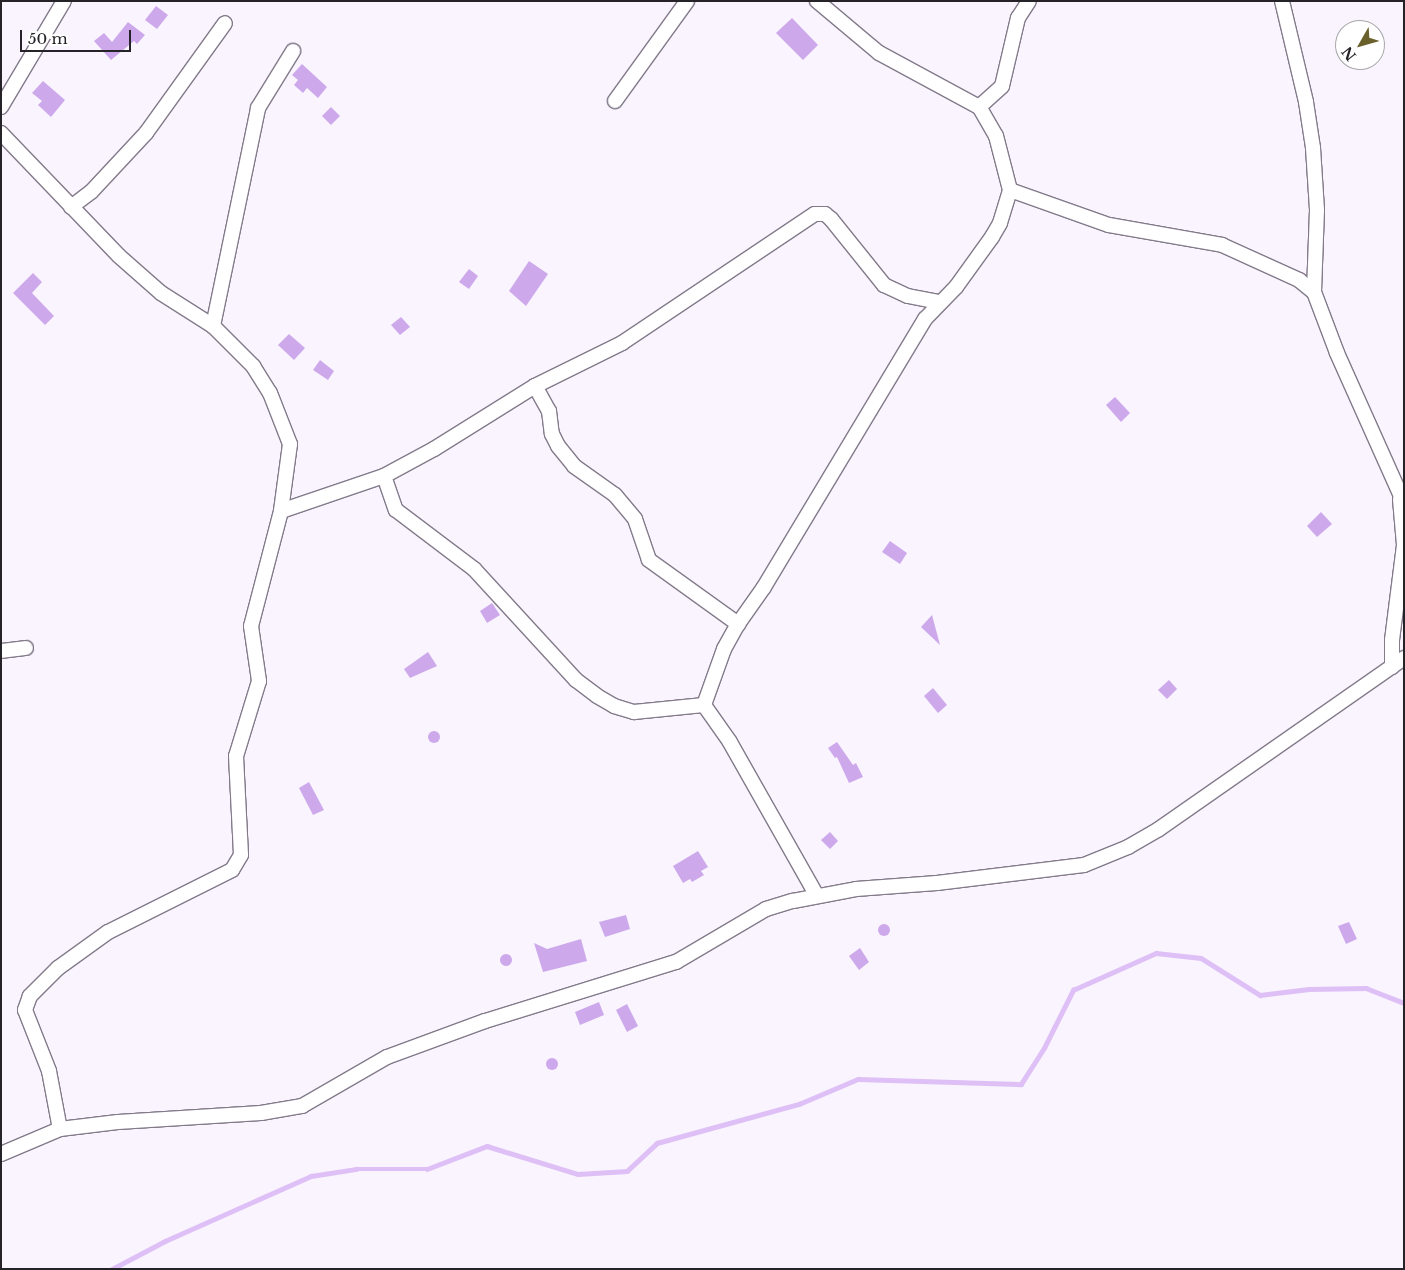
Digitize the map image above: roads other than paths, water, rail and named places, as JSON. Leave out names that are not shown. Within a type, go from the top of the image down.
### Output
[{"type":"street","points":[[1,107],[64,1]]},
{"type":"street","points":[[615,101],[687,1]]},
{"type":"street","points":[[704,705],[724,649],[738,624],[764,588],[924,318],[956,287],[992,236],[1003,216],[1010,190],[996,136],[979,107],[879,53],[818,1]]},
{"type":"street","points":[[979,107],[1002,86],[1018,18],[1029,1]]},
{"type":"street","points":[[1282,2],[1306,102],[1313,148],[1317,210],[1314,292],[1402,501],[1404,544],[1392,632],[1392,667]]},
{"type":"street","points":[[71,207],[101,182],[146,133],[225,23]]},
{"type":"street","points":[[213,326],[258,108],[293,51]]},
{"type":"street","points":[[1,133],[71,207],[148,282],[213,326],[253,366],[283,421],[290,444],[290,461],[281,511],[251,626],[259,681],[236,756],[240,855],[232,870],[108,932],[58,968],[30,996],[25,1010],[49,1071],[60,1129]]},
{"type":"street","points":[[1010,190],[1108,224],[1222,245],[1300,280],[1314,292]]},
{"type":"street","points":[[281,511],[384,476],[434,449],[535,386],[622,343],[815,214],[825,214],[832,219],[884,285],[908,296],[939,302]]},
{"type":"street","points":[[535,386],[547,405],[552,434],[563,452],[574,466],[615,495],[630,513],[649,560],[738,624]]},
{"type":"street","points":[[384,476],[396,510],[474,569],[576,680],[597,696],[614,706],[634,712],[704,705]]},
{"type":"street","points":[[1,652],[26,648]]},
{"type":"street","points":[[1,1154],[60,1129],[118,1122],[261,1113],[302,1106],[387,1057],[485,1021],[676,962],[766,910],[816,896],[856,888],[1044,872],[1084,865],[1128,847],[1159,829],[1404,658]]},
{"type":"street","points":[[704,705],[730,742],[816,896]]},
{"type":"waterway","points":[[112,1269],[165,1241],[311,1176],[356,1169],[427,1169],[487,1146],[578,1174],[627,1171],[657,1143],[799,1104],[858,1079],[1021,1084],[1044,1048],[1073,990],[1156,953],[1201,958],[1260,995],[1309,989],[1366,988],[1404,1003]]}]
